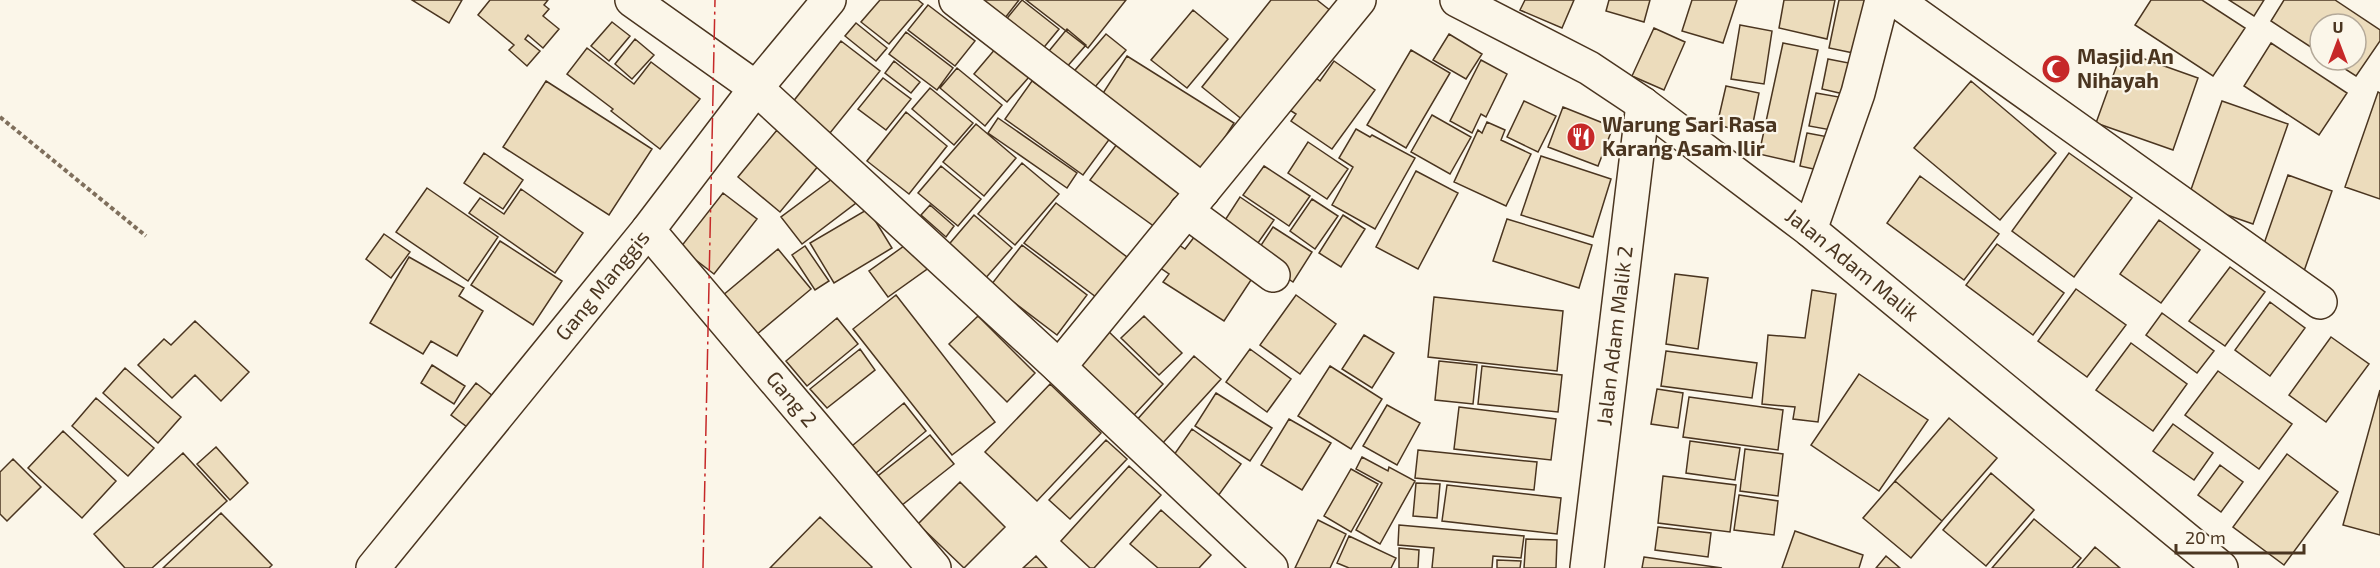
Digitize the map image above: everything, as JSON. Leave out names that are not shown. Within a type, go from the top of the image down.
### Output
[{"type":"street","points":[[632,0],[756,88],[1059,367],[1272,568]]},
{"type":"street","name":"Gang Manggis","points":[[373,568],[648,230],[756,88],[829,0]]},
{"type":"street","points":[[956,0],[1195,201],[1273,275]]},
{"type":"street","points":[[1059,367],[1359,0]]},
{"type":"street","name":"Jalan Adam Malik","points":[[1456,0],[1589,68],[1643,104],[1810,230],[2221,568]]},
{"type":"street","points":[[1810,230],[1858,93],[1882,0]]},
{"type":"street","points":[[1896,0],[2320,302]]},
{"type":"street","name":"Jalan Adam Malik 2","points":[[1587,568],[1643,104]]},
{"type":"street","name":"Gang 2","points":[[648,230],[934,568]]},
{"type":"path","points":[[0,117],[146,236]]},
{"type":"building","points":[[412,0],[462,0],[449,23]]},
{"type":"building","points":[[490,0],[548,0],[544,5],[549,9],[543,16],[559,29],[543,48],[528,35],[525,39],[540,51],[527,66],[509,50],[514,45],[478,15]]},
{"type":"building","points":[[880,0],[918,0],[923,4],[889,44],[861,22]]},
{"type":"building","points":[[961,0],[1019,0],[998,27]]},
{"type":"building","points":[[1022,0],[1059,29],[1036,57],[1000,27]]},
{"type":"building","points":[[1026,0],[1126,0],[1088,48]]},
{"type":"building","points":[[1271,0],[1317,0],[1336,15],[1249,125],[1202,87]]},
{"type":"building","points":[[1525,0],[1574,0],[1562,28],[1520,10]]},
{"type":"building","points":[[1609,0],[1650,0],[1644,22],[1606,11]]},
{"type":"building","points":[[1692,0],[1737,0],[1723,43],[1682,31]]},
{"type":"building","points":[[1784,0],[1835,0],[1827,39],[1779,28]]},
{"type":"building","points":[[1839,0],[1874,0],[1863,55],[1829,48]]},
{"type":"building","points":[[2151,0],[2202,0],[2245,28],[2213,76],[2135,25]]},
{"type":"building","points":[[2229,0],[2264,0],[2254,16]]},
{"type":"building","points":[[2284,0],[2335,0],[2353,12],[2308,12],[2308,45],[2271,21]]},
{"type":"building","points":[[928,5],[975,41],[955,66],[908,30]]},
{"type":"building","points":[[1193,10],[1228,39],[1187,88],[1151,60]]},
{"type":"building","points":[[612,22],[630,36],[609,61],[591,46]]},
{"type":"building","points":[[2368,22],[2380,30],[2380,41],[2368,58]]},
{"type":"building","points":[[856,23],[887,48],[876,61],[845,36]]},
{"type":"building","points":[[1740,25],[1772,31],[1764,84],[1731,79]]},
{"type":"building","points":[[1654,28],[1685,42],[1664,90],[1632,76]]},
{"type":"building","points":[[1067,29],[1086,45],[1058,77],[1040,62]]},
{"type":"building","points":[[906,32],[953,68],[937,90],[889,54]]},
{"type":"building","points":[[1106,34],[1126,50],[1090,93],[1070,76]]},
{"type":"building","points":[[1449,34],[1482,54],[1466,79],[1433,60]]},
{"type":"building","points":[[635,39],[654,55],[632,79],[615,64]]},
{"type":"building","points":[[841,41],[880,71],[830,133],[792,103]]},
{"type":"building","points":[[1783,43],[1818,50],[1794,162],[1759,154]]},
{"type":"building","points":[[2271,43],[2308,67],[2308,72],[2315,72],[2347,93],[2319,135],[2244,86]]},
{"type":"building","points":[[587,48],[634,84],[651,62],[700,99],[660,149],[567,74]]},
{"type":"building","points":[[996,48],[1029,77],[1007,102],[974,74]]},
{"type":"building","points":[[1411,50],[1450,73],[1406,148],[1367,125]]},
{"type":"building","points":[[2122,51],[2198,78],[2173,150],[2096,123]]},
{"type":"building","points":[[1127,56],[1234,123],[1203,172],[1096,104]]},
{"type":"building","points":[[1828,59],[1854,64],[1848,95],[1822,89]]},
{"type":"building","points":[[1481,60],[1507,74],[1486,117],[1481,114],[1472,133],[1450,121]]},
{"type":"building","points":[[894,61],[920,82],[911,93],[885,73]]},
{"type":"building","points":[[1334,61],[1375,90],[1332,149],[1291,121],[1296,114],[1285,107],[1309,73],[1320,81]]},
{"type":"building","points":[[957,68],[1002,105],[985,126],[940,88]]},
{"type":"building","points":[[883,78],[911,99],[886,130],[858,109]]},
{"type":"building","points":[[546,81],[652,149],[609,215],[503,147]]},
{"type":"building","points":[[1032,81],[1111,137],[1083,175],[1005,119]]},
{"type":"building","points":[[1971,81],[2056,153],[2000,220],[1914,148]]},
{"type":"building","points":[[1726,86],[1759,93],[1751,133],[1717,125]]},
{"type":"building","points":[[930,88],[973,123],[954,145],[912,109]]},
{"type":"building","points":[[2378,92],[2380,93],[2380,199],[2345,187]]},
{"type":"building","points":[[1816,93],[1839,97],[1831,130],[1809,126]]},
{"type":"building","points":[[1524,101],[1556,116],[1538,152],[1507,137]]},
{"type":"building","points":[[2222,101],[2288,124],[2253,224],[2187,201]]},
{"type":"building","name":"Warung Sari Rasa Karang Asam Ilir","points":[[1563,107],[1613,127],[1598,166],[1548,147]]},
{"type":"building","points":[[906,112],[947,146],[909,194],[867,161]]},
{"type":"building","points":[[1432,115],[1471,137],[1450,174],[1411,152]]},
{"type":"building","points":[[998,118],[1077,173],[1067,188],[988,133]]},
{"type":"building","points":[[1487,122],[1505,130],[1501,140],[1531,154],[1506,206],[1454,182],[1478,130],[1482,133]]},
{"type":"building","points":[[976,124],[1016,158],[984,196],[943,162]]},
{"type":"building","points":[[1356,129],[1415,158],[1375,229],[1332,205],[1353,167],[1339,158]]},
{"type":"building","points":[[777,130],[819,165],[780,212],[738,177]]},
{"type":"building","points":[[1807,133],[1834,138],[1827,172],[1800,166]]},
{"type":"building","points":[[1120,140],[1185,187],[1155,227],[1090,180]]},
{"type":"building","points":[[1308,142],[1348,169],[1327,199],[1288,173]]},
{"type":"building","points":[[484,153],[523,180],[503,209],[464,183]]},
{"type":"building","points":[[2069,153],[2132,198],[2074,277],[2012,231]]},
{"type":"building","points":[[1541,156],[1611,179],[1593,237],[1521,215]]},
{"type":"building","points":[[1022,163],[1059,194],[1015,245],[978,214]]},
{"type":"building","points":[[941,166],[981,199],[958,226],[918,193]]},
{"type":"building","points":[[1264,166],[1310,196],[1289,226],[1243,195]]},
{"type":"building","points":[[1416,171],[1458,193],[1418,269],[1376,247]]},
{"type":"building","points":[[2288,175],[2332,191],[2303,274],[2259,258]]},
{"type":"building","points":[[836,176],[856,203],[802,244],[781,217]]},
{"type":"building","points":[[1920,176],[1999,234],[1964,280],[1887,223]]},
{"type":"building","points":[[427,188],[498,237],[468,281],[396,232]]},
{"type":"building","points":[[521,189],[583,233],[555,273],[469,213],[480,198],[504,214]]},
{"type":"building","points":[[723,193],[757,219],[714,274],[680,248]]},
{"type":"building","points":[[1240,197],[1274,220],[1251,253],[1218,231]]},
{"type":"building","points":[[1312,199],[1338,216],[1315,249],[1290,231]]},
{"type":"building","points":[[1056,203],[1127,257],[1096,297],[1024,243]]},
{"type":"building","points":[[930,205],[954,226],[946,237],[921,215]]},
{"type":"building","points":[[868,209],[892,248],[834,283],[810,243]]},
{"type":"building","points":[[974,215],[1012,248],[983,281],[945,249]]},
{"type":"building","points":[[1343,215],[1365,229],[1341,267],[1319,253]]},
{"type":"building","points":[[1507,219],[1592,245],[1579,288],[1493,261]]},
{"type":"building","points":[[2159,220],[2200,250],[2161,303],[2120,274]]},
{"type":"building","points":[[1273,227],[1312,252],[1293,282],[1254,256]]},
{"type":"building","points":[[384,234],[410,252],[391,278],[366,259]]},
{"type":"building","points":[[1195,236],[1255,274],[1224,321],[1163,282],[1169,274],[1156,265],[1173,241],[1185,249]]},
{"type":"building","points":[[500,241],[562,281],[533,325],[471,285]]},
{"type":"building","points":[[911,241],[930,267],[888,297],[869,271]]},
{"type":"building","points":[[1997,244],[2064,293],[2033,335],[1966,285]]},
{"type":"building","points":[[1022,245],[1087,295],[1057,335],[991,285]]},
{"type":"building","points":[[805,246],[829,281],[815,290],[792,255]]},
{"type":"building","points":[[778,249],[811,289],[756,335],[722,296]]},
{"type":"building","points":[[409,257],[464,288],[459,296],[483,311],[457,356],[431,341],[423,354],[370,323]]},
{"type":"building","points":[[2230,267],[2265,292],[2225,346],[2189,321]]},
{"type":"building","points":[[1675,274],[1708,278],[1698,349],[1666,344]]},
{"type":"building","points":[[2076,289],[2126,325],[2087,377],[2038,341]]},
{"type":"building","points":[[1812,290],[1836,294],[1818,422],[1793,419],[1795,407],[1762,404],[1768,335],[1805,338]]},
{"type":"building","points":[[896,295],[995,422],[952,455],[853,329]]},
{"type":"building","points":[[1296,295],[1336,324],[1300,374],[1260,345]]},
{"type":"building","points":[[1434,297],[1563,311],[1557,371],[1428,357]]},
{"type":"building","points":[[2270,302],[2305,328],[2270,376],[2235,350]]},
{"type":"building","points":[[2162,313],[2214,351],[2197,373],[2146,335]]},
{"type":"building","points":[[978,316],[1035,373],[1007,402],[949,344]]},
{"type":"building","points":[[1144,316],[1182,353],[1159,375],[1121,338]]},
{"type":"building","points":[[837,318],[858,344],[807,386],[786,361]]},
{"type":"building","points":[[195,321],[249,372],[221,401],[195,375],[172,398],[138,365],[164,339],[171,345]]},
{"type":"building","points":[[1106,329],[1163,384],[1134,415],[1076,360]]},
{"type":"building","points":[[1364,335],[1394,353],[1372,388],[1342,369]]},
{"type":"building","points":[[2331,337],[2369,364],[2326,422],[2289,395]]},
{"type":"building","points":[[2131,343],[2187,384],[2153,431],[2096,390]]},
{"type":"building","points":[[860,349],[875,370],[827,408],[810,389]]},
{"type":"building","points":[[1250,349],[1291,379],[1267,412],[1226,382]]},
{"type":"building","points":[[1666,351],[1757,363],[1752,398],[1661,386]]},
{"type":"building","points":[[1194,356],[1221,379],[1161,445],[1135,422]]},
{"type":"building","points":[[1439,361],[1477,365],[1473,404],[1435,400]]},
{"type":"building","points":[[432,365],[465,386],[454,404],[421,383]]},
{"type":"building","points":[[1330,366],[1382,399],[1351,449],[1298,416]]},
{"type":"building","points":[[1482,366],[1562,375],[1558,412],[1478,404]]},
{"type":"building","points":[[125,368],[181,417],[158,443],[103,393]]},
{"type":"building","points":[[2218,371],[2292,424],[2259,469],[2185,415]]},
{"type":"building","points":[[1859,374],[1928,420],[1879,491],[1811,445]]},
{"type":"building","points":[[476,383],[502,403],[478,435],[451,415]]},
{"type":"building","points":[[1050,384],[1101,433],[1037,501],[985,452]]},
{"type":"building","points":[[1657,389],[1683,393],[1678,428],[1651,424]]},
{"type":"building","points":[[2380,390],[2380,535],[2343,525]]},
{"type":"building","points":[[1216,393],[1272,428],[1250,461],[1195,426]]},
{"type":"building","points":[[1689,397],[1783,410],[1778,450],[1683,437]]},
{"type":"building","points":[[96,398],[154,448],[128,476],[72,426]]},
{"type":"building","points":[[904,403],[926,431],[870,478],[847,450]]},
{"type":"building","points":[[1387,405],[1420,423],[1397,465],[1363,446]]},
{"type":"building","points":[[1459,407],[1556,419],[1551,460],[1454,449]]},
{"type":"building","points":[[1949,418],[1997,458],[1942,521],[1895,481]]},
{"type":"building","points":[[1289,419],[1331,443],[1302,490],[1261,465]]},
{"type":"building","points":[[2173,424],[2213,453],[2194,480],[2153,451]]},
{"type":"building","points":[[1192,429],[1241,464],[1218,496],[1169,462]]},
{"type":"building","points":[[63,431],[116,481],[82,518],[28,468]]},
{"type":"building","points":[[930,435],[954,464],[897,509],[874,479]]},
{"type":"building","points":[[1106,440],[1127,459],[1070,519],[1049,500]]},
{"type":"building","points":[[1690,441],[1740,448],[1735,480],[1686,473]]},
{"type":"building","points":[[216,447],[248,483],[230,500],[197,464]]},
{"type":"building","points":[[1745,449],[1783,454],[1778,496],[1740,491]]},
{"type":"building","points":[[1418,450],[1537,462],[1534,490],[1415,478]]},
{"type":"building","points":[[183,453],[227,501],[152,568],[125,568],[94,534]]},
{"type":"building","points":[[2287,454],[2338,492],[2284,565],[2233,527]]},
{"type":"building","points":[[1362,457],[1388,471],[1389,467],[1415,481],[1380,544],[1356,530],[1382,483],[1356,469]]},
{"type":"building","points":[[13,459],[41,487],[7,521],[0,514],[0,472]]},
{"type":"building","points":[[2220,465],[2243,482],[2221,512],[2198,495]]},
{"type":"building","points":[[1129,466],[1161,495],[1094,568],[1090,568],[1061,541]]},
{"type":"building","points":[[1351,469],[1378,484],[1351,532],[1324,516]]},
{"type":"building","points":[[1991,473],[2034,510],[1986,566],[1943,530]]},
{"type":"building","points":[[1663,476],[1736,485],[1730,532],[1658,523]]},
{"type":"building","points":[[1895,481],[1942,521],[1911,558],[1863,518]]},
{"type":"building","points":[[960,482],[1005,527],[964,568],[918,524]]},
{"type":"building","points":[[1416,483],[1440,484],[1437,518],[1413,516]]},
{"type":"building","points":[[1447,485],[1561,498],[1557,534],[1442,521]]},
{"type":"building","points":[[1739,495],[1778,501],[1774,535],[1734,530]]},
{"type":"building","points":[[1161,510],[1211,555],[1199,568],[1158,568],[1130,544]]},
{"type":"building","points":[[221,513],[272,565],[269,568],[163,568]]},
{"type":"building","points":[[820,517],[872,567],[770,568]]},
{"type":"building","points":[[2034,519],[2081,558],[2072,568],[1992,568]]},
{"type":"building","points":[[1318,520],[1346,534],[1330,568],[1295,568]]},
{"type":"building","points":[[1399,525],[1524,536],[1521,558],[1493,556],[1492,568],[1432,568],[1434,548],[1398,545]]},
{"type":"building","points":[[1658,527],[1711,533],[1708,557],[1655,550]]},
{"type":"building","points":[[1795,531],[1863,555],[1859,568],[1782,568]]},
{"type":"building","points":[[1349,536],[1396,558],[1391,568],[1349,568],[1337,563]]},
{"type":"building","points":[[1526,539],[1557,540],[1556,568],[1524,568]]},
{"type":"building","points":[[2095,547],[2120,568],[2077,568]]},
{"type":"building","points":[[1399,548],[1419,550],[1418,568],[1399,568]]},
{"type":"building","points":[[1036,556],[1047,568],[1023,568]]},
{"type":"building","points":[[1886,556],[1900,568],[1876,568]]},
{"type":"building","points":[[1644,557],[1722,568],[1642,568]]},
{"type":"building","points":[[1497,560],[1521,561],[1520,568],[1497,568]]},
{"type":"power","points":[[703,568],[715,0]]},
{"type":"place","name":"Masjid An Nihayah","points":[[2056,69]]},
{"type":"place","name":"Warung Sari Rasa Karang Asam Ilir","points":[[1581,137]]}]
